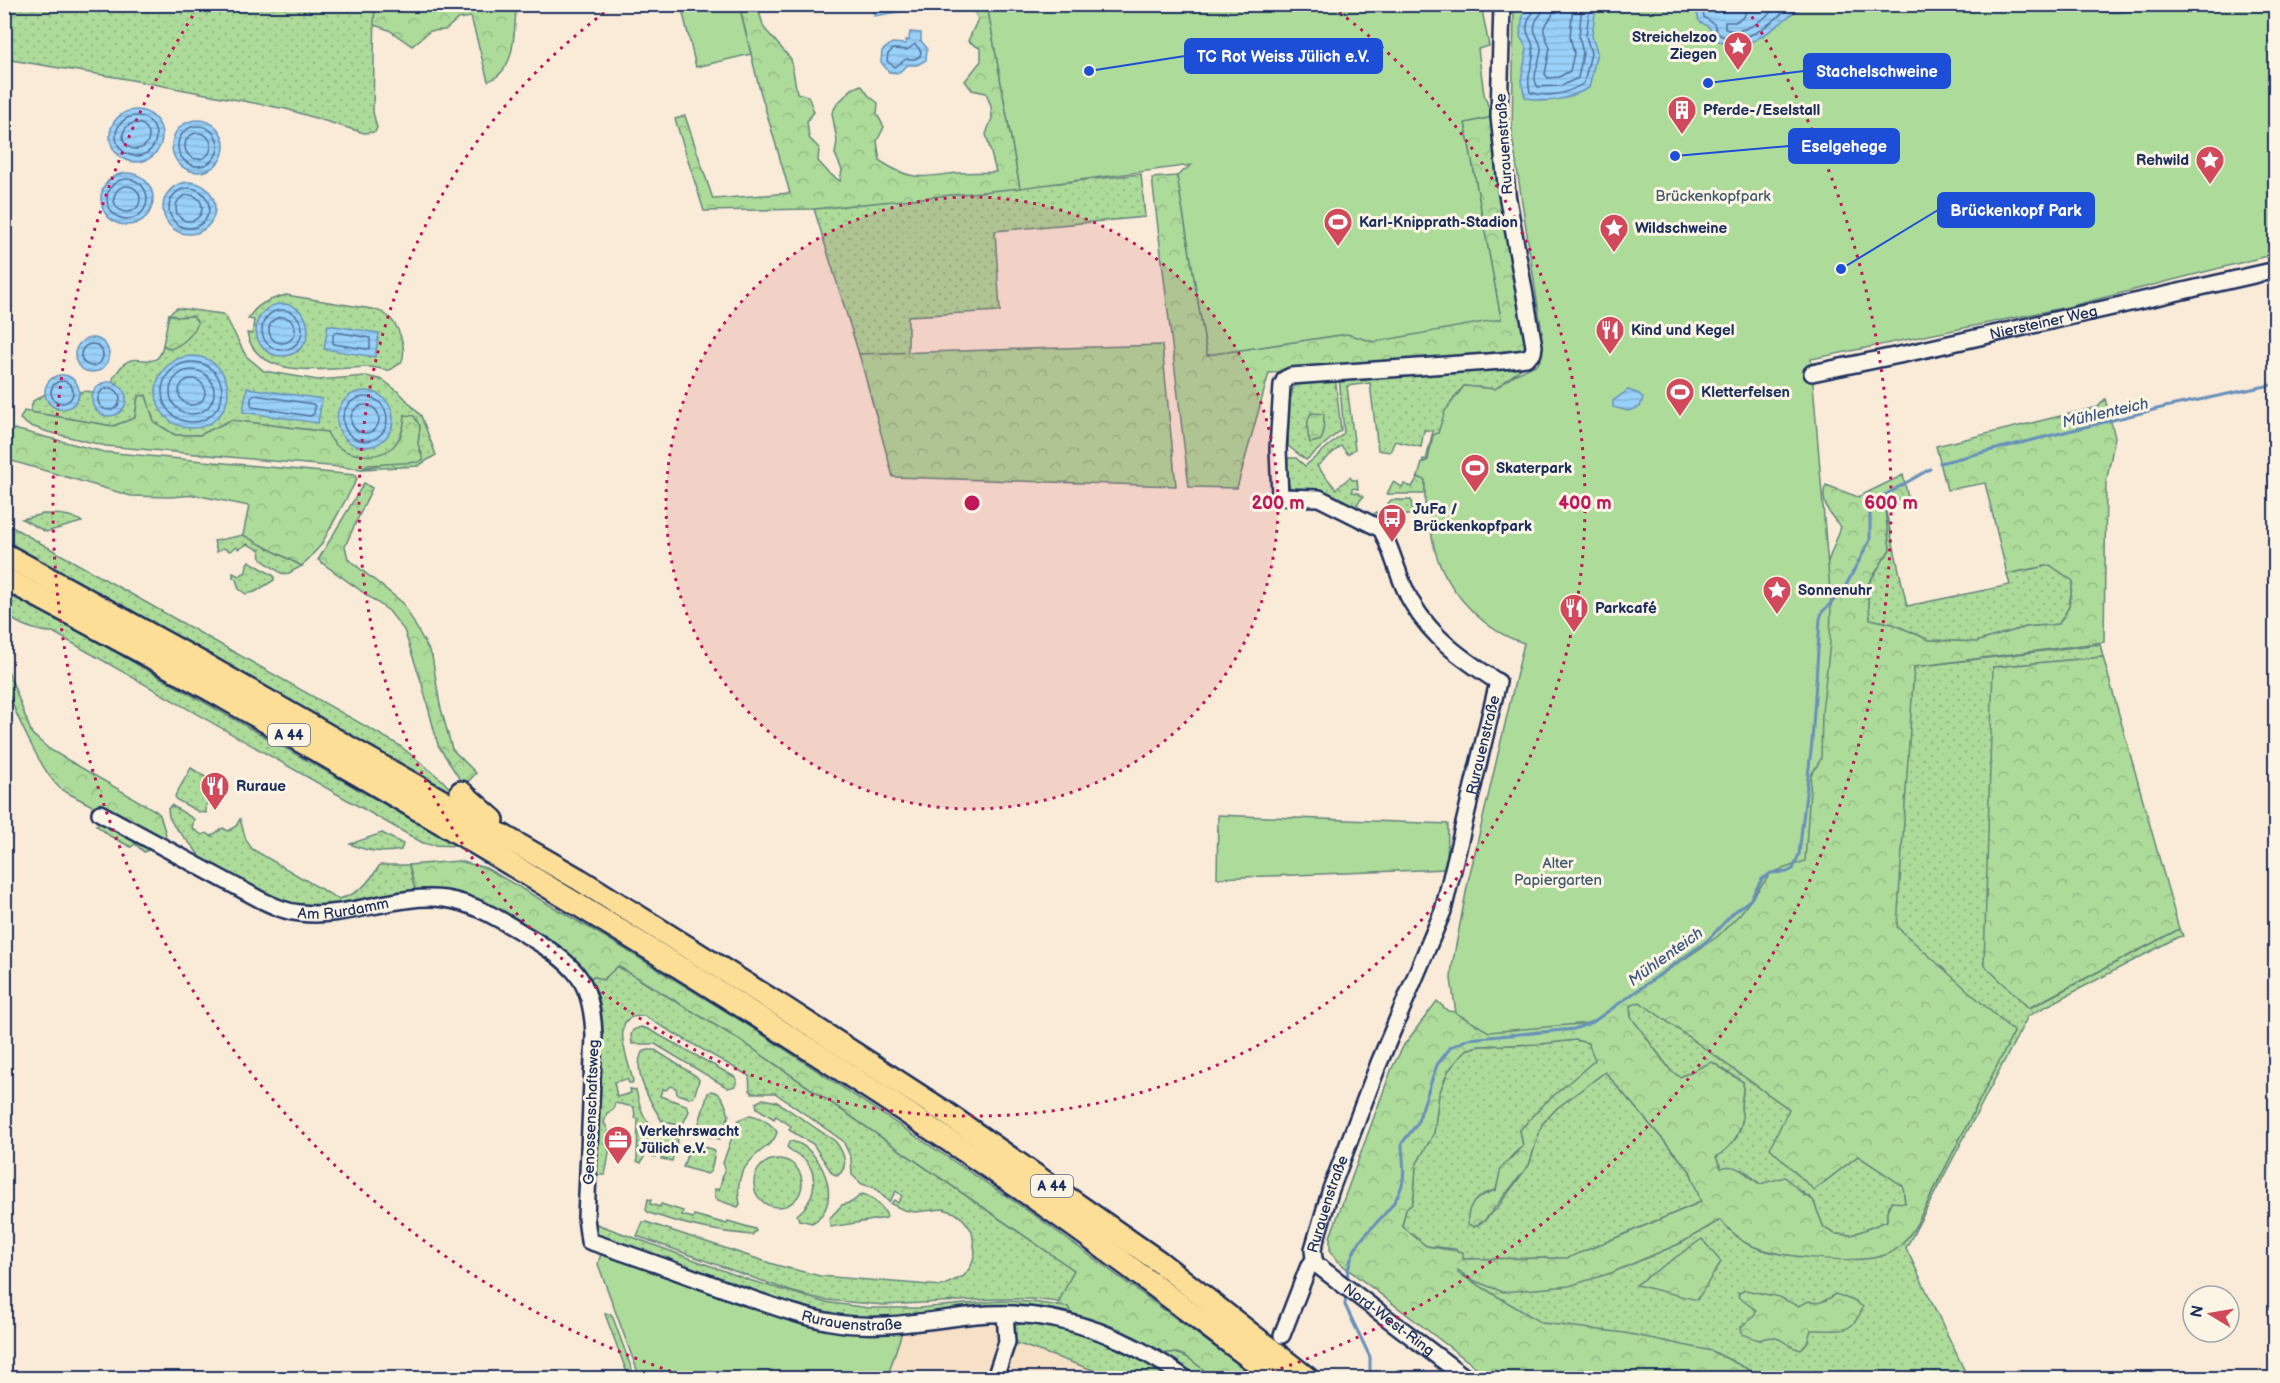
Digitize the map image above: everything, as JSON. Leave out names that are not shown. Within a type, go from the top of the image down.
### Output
[{"type":"highway","name":"A 44","points":[[4,554],[207,666],[580,880],[649,923],[943,1111],[1158,1262],[1307,1378]]},
{"type":"highway","name":"A 44","points":[[4,578],[229,700],[570,899],[784,1034],[1037,1200],[1277,1378]]},
{"type":"highway","points":[[461,792],[519,845]]},
{"type":"highway","points":[[465,853],[570,899]]},
{"type":"street","name":"Rurauenstraße","points":[[1282,1335],[1308,1268],[1314,1260],[1313,1249],[1330,1189],[1443,910],[1498,682],[1460,658],[1433,631],[1412,603],[1381,530],[1319,498],[1280,497],[1278,449],[1282,385],[1285,379],[1291,376],[1502,361],[1526,358],[1533,353],[1534,346],[1507,194],[1499,116],[1502,4]]},
{"type":"street","name":"Niersteiner Weg","points":[[1812,373],[2276,270]]},
{"type":"street","name":"Am Rurdamm","points":[[100,813],[261,900],[285,910],[316,914],[435,898],[487,911],[560,956],[584,985]]},
{"type":"street","name":"Genossenschaftsweg","points":[[584,985],[593,1010],[594,1036],[586,1218],[589,1241]]},
{"type":"street","name":"Rurauenstraße","points":[[589,1241],[791,1313],[832,1322],[860,1325],[903,1324],[1005,1314],[1058,1319],[1128,1342],[1185,1378]]},
{"type":"street","name":"Nord-West-Ring","points":[[1314,1260],[1317,1265],[1466,1378]]},
{"type":"street","points":[[995,1378],[1007,1342],[1005,1314]]},
{"type":"shaded area","points":[[1000,1320],[1002,1338],[1116,1378],[887,1378],[903,1329]]},
{"type":"green space","points":[[52,4],[65,7],[241,9],[262,4],[375,5],[373,112],[377,128],[375,132],[364,133],[286,109],[5,59],[4,5]]},
{"type":"green space","points":[[375,4],[534,5],[516,8],[514,40],[509,61],[497,76],[488,81],[471,17],[458,19],[445,30],[430,31],[412,46],[389,30],[374,25]]},
{"type":"green space","points":[[681,5],[739,5],[751,54],[696,67]]},
{"type":"green space","points":[[739,5],[757,5],[764,28],[791,59],[797,93],[808,96],[814,112],[807,121],[809,138],[819,148],[818,161],[840,181],[842,170],[835,154],[837,141],[832,113],[837,104],[852,89],[861,85],[878,103],[877,114],[884,127],[877,141],[880,161],[891,168],[917,176],[996,172],[986,134],[992,118],[991,106],[986,93],[972,90],[965,81],[981,61],[981,49],[968,41],[978,19],[972,7],[987,5],[1020,188],[814,209],[704,211],[675,119],[685,116],[713,199],[790,193],[759,87]]},
{"type":"green space","name":"Karl-Knipprath-Stadion","points":[[987,5],[1481,5],[1489,46],[1478,49],[1484,94],[1492,117],[1465,123],[1501,319],[1374,342],[1347,334],[1207,355],[1177,176],[1191,165],[1020,188]]},
{"type":"green space","name":"Brückenkopfpark","points":[[1514,5],[2275,5],[2275,254],[2067,307],[1811,359],[1831,604],[1830,643],[1822,712],[1821,759],[1811,775],[1805,861],[1771,873],[1740,914],[1717,937],[1590,1023],[1489,1032],[1456,1013],[1451,979],[1452,966],[1468,882],[1524,643],[1510,638],[1484,622],[1452,587],[1436,554],[1429,509],[1425,509],[1425,480],[1418,477],[1422,463],[1428,460],[1433,435],[1438,433],[1445,411],[1464,386],[1495,389],[1516,374],[1538,364],[1540,359],[1537,335],[1542,333],[1512,136]]},
{"type":"green space","points":[[1492,117],[1502,201],[1527,349],[1269,373],[1237,488],[1189,487],[1152,178],[1177,176],[1207,355],[1347,334],[1501,319],[1465,123]]},
{"type":"green space","points":[[1141,174],[1145,217],[995,231],[1000,311],[908,316],[908,353],[859,354],[814,209]]},
{"type":"green space","points":[[286,295],[384,313],[390,318],[401,337],[403,358],[401,363],[390,370],[370,367],[315,370],[280,366],[265,359],[254,349],[247,333],[252,334],[254,320],[248,319],[259,306]],"holes":[[[285,304],[298,309],[305,343],[297,352],[256,326],[261,314]]]},
{"type":"green space","points":[[177,308],[222,314],[226,317],[246,356],[264,371],[318,380],[366,376],[383,380],[401,394],[421,416],[436,455],[418,466],[362,469],[422,454],[418,444],[420,426],[405,415],[401,434],[391,449],[378,455],[362,456],[339,448],[332,443],[327,432],[231,420],[200,435],[175,435],[154,422],[138,396],[135,418],[113,426],[30,412],[33,401],[45,394],[49,403],[57,409],[78,399],[79,393],[83,391],[93,392],[92,397],[117,383],[112,382],[113,378],[125,363],[138,359],[151,361],[156,359],[163,345],[170,349],[177,317],[169,314]]},
{"type":"green space","points":[[169,314],[177,317],[193,316],[198,323],[187,339],[170,349],[163,345]]},
{"type":"green space","points":[[1162,345],[1176,486],[893,477],[859,354]]},
{"type":"green space","points":[[1511,366],[1509,369],[1523,367],[1495,389],[1464,386],[1448,408],[1438,433],[1433,436],[1428,460],[1422,463],[1423,459],[1426,460],[1433,431],[1424,430],[1421,447],[1395,441],[1390,452],[1378,450],[1370,383],[1347,386],[1355,449],[1348,454],[1341,446],[1317,466],[1336,489],[1350,477],[1352,480],[1357,480],[1358,489],[1352,488],[1352,492],[1363,497],[1357,504],[1369,518],[1376,512],[1381,516],[1379,522],[1365,517],[1330,499],[1298,494],[1290,487],[1287,475],[1288,458],[1296,458],[1305,466],[1344,433],[1339,376]]},
{"type":"green space","points":[[1335,376],[1341,430],[1306,460],[1288,446],[1289,412],[1294,387],[1302,381]]},
{"type":"green space","points":[[146,395],[154,422],[175,435],[200,435],[231,420],[327,432],[335,444],[342,449],[350,453],[366,455],[383,453],[390,449],[401,435],[405,415],[414,416],[420,426],[418,444],[423,460],[369,465],[362,469],[106,446],[48,432],[28,425],[20,419],[24,411],[113,426],[135,418],[138,396]]},
{"type":"green space","points":[[2105,399],[2115,437],[2106,483],[2104,642],[1914,667],[1897,927],[2014,1032],[1915,1227],[1902,1244],[1894,1250],[1872,1258],[1816,1258],[1760,1249],[1741,1240],[1720,1220],[1681,1243],[1611,1273],[1569,1286],[1503,1292],[1470,1279],[1458,1270],[1458,1273],[1542,1323],[1625,1333],[1712,1351],[1765,1378],[1490,1378],[1337,1261],[1330,1251],[1330,1237],[1392,1068],[1404,1045],[1437,1001],[1448,1011],[1457,1012],[1824,572],[1841,527],[1833,518],[1825,502],[1826,485],[1858,497],[1903,475],[1908,498],[1884,503],[1890,549],[1867,586],[1870,619],[1893,624],[1929,640],[1976,642],[2026,627],[2059,624],[2069,607],[2073,581],[2050,565],[2007,574],[1985,483],[1947,490],[1936,446],[2098,407]],"holes":[[[1640,1002],[1789,1109],[1770,1148],[1814,1190],[1858,1156],[1903,1186],[1905,1203],[1891,1202],[1887,1211],[1887,1221],[1852,1235],[1835,1234],[1824,1228],[1813,1200],[1804,1195],[1785,1177],[1760,1184],[1738,1168],[1721,1168],[1716,1157],[1733,1142],[1741,1127],[1743,1082],[1712,1062],[1680,1077],[1671,1071],[1631,1017],[1630,1006]],[[1575,1040],[1588,1043],[1595,1060],[1545,1103],[1520,1130],[1523,1146],[1501,1168],[1496,1190],[1479,1198],[1471,1206],[1468,1224],[1474,1227],[1484,1221],[1529,1165],[1542,1124],[1557,1108],[1605,1072],[1690,1171],[1701,1202],[1568,1258],[1463,1259],[1463,1252],[1426,1246],[1402,1226],[1406,1209],[1412,1204],[1414,1196],[1416,1165],[1434,1133],[1439,1094],[1448,1071],[1466,1050],[1478,1046],[1541,1044]]]},
{"type":"green space","points":[[1311,413],[1324,414],[1321,440],[1310,443],[1308,420]]},
{"type":"green space","points":[[14,429],[104,452],[355,475],[357,479],[321,545],[302,566],[243,535],[249,506],[195,495],[131,496],[5,459],[5,446]]},
{"type":"green space","points":[[1418,477],[1425,480],[1425,494],[1387,494],[1393,482],[1402,487],[1404,484],[1412,487]]},
{"type":"green space","points":[[364,483],[372,488],[345,546],[348,559],[403,603],[432,656],[440,705],[452,749],[476,773],[464,786],[438,745],[422,684],[404,630],[389,611],[318,560]]},
{"type":"green space","points":[[1391,500],[1411,500],[1413,515],[1390,515],[1387,505]]},
{"type":"green space","points":[[1884,503],[1907,606],[2010,585],[2007,574],[2050,565],[2073,581],[2069,607],[2059,624],[2026,627],[1976,642],[1929,640],[1893,624],[1870,619],[1867,586],[1890,549]]},
{"type":"green space","points":[[43,514],[69,516],[82,522],[46,532],[22,519]]},
{"type":"green space","points":[[4,525],[12,527],[399,745],[442,780],[457,796],[131,610],[5,542]]},
{"type":"green space","points":[[243,535],[302,566],[287,574],[281,573],[261,559],[260,550],[247,544],[239,549],[236,547],[230,551],[223,548],[217,552],[214,541]]},
{"type":"green space","points":[[249,561],[274,576],[274,580],[255,592],[246,594],[239,589],[233,573],[239,576],[246,572]]},
{"type":"green space","points":[[4,589],[458,846],[423,843],[53,632],[33,629],[18,623],[5,608]]},
{"type":"green space","points":[[2100,644],[2103,657],[1993,667],[2030,1008],[2179,929],[2183,936],[2028,1016],[1906,1248],[1968,1378],[1765,1378],[1712,1351],[1542,1323],[1457,1273],[1458,1269],[1611,1273],[1681,1243],[1720,1220],[1744,1242],[1766,1251],[1786,1255],[1845,1253],[1903,1243],[1915,1227],[2014,1032],[1895,928],[1914,667]]},
{"type":"green space","points":[[2103,657],[2179,929],[2029,1008],[1984,965],[1993,667]]},
{"type":"green space","points":[[4,660],[32,734],[49,749],[156,811],[160,815],[166,835],[163,840],[159,841],[62,790],[54,782],[36,755],[13,705],[5,679]]},
{"type":"green space","points":[[191,768],[218,785],[218,803],[213,801],[206,805],[206,813],[199,812],[177,800],[175,796]]},
{"type":"green space","points":[[171,805],[194,819],[192,828],[202,835],[207,833],[211,836],[223,828],[228,831],[236,826],[240,819],[246,840],[252,849],[338,899],[363,887],[380,865],[409,865],[417,897],[330,911],[287,908],[204,863],[174,826],[169,817],[168,809]]},
{"type":"green space","points":[[1218,815],[1448,824],[1447,869],[1217,878]]},
{"type":"green space","points":[[105,822],[116,825],[281,912],[321,916],[338,914],[315,918],[276,912],[154,847],[144,852],[135,844],[131,847],[110,836],[96,825]]},
{"type":"green space","points":[[382,833],[403,844],[401,850],[375,851],[350,844]]},
{"type":"green space","points":[[459,861],[486,868],[605,937],[748,1025],[1033,1214],[1254,1377],[1219,1378],[1205,1371],[1187,1357],[1172,1353],[1163,1354],[1125,1334],[1072,1315],[1068,1307],[1057,1306],[1074,1270],[743,1042],[618,966],[603,980],[593,976],[588,982],[510,922],[417,897],[409,865]]},
{"type":"green space","points":[[421,902],[441,902],[466,907],[501,922],[545,950],[572,974],[578,984],[587,1007],[589,1021],[585,1172],[582,1185],[588,1032],[582,995],[576,983],[551,956],[513,930],[452,905],[422,903],[354,912],[401,903]]},
{"type":"green space","points":[[617,966],[743,1042],[1074,1270],[1059,1302],[997,1299],[884,1305],[825,1300],[793,1292],[637,1236],[643,1222],[646,1222],[776,1265],[820,1276],[942,1286],[964,1276],[971,1266],[975,1253],[972,1231],[955,1213],[943,1209],[915,1212],[891,1204],[894,1200],[898,1203],[902,1196],[896,1191],[889,1202],[875,1188],[862,1184],[852,1175],[851,1158],[843,1141],[775,1093],[752,1093],[749,1076],[644,1016],[630,1018],[625,1022],[623,1029],[624,1047],[633,1081],[629,1083],[627,1079],[614,1082],[617,1097],[631,1093],[630,1089],[636,1090],[641,1108],[650,1124],[678,1139],[672,1161],[661,1159],[663,1153],[659,1151],[656,1157],[651,1156],[653,1149],[649,1147],[641,1163],[637,1161],[638,1119],[635,1118],[634,1107],[615,1103],[613,1110],[607,1113],[604,1123],[610,1141],[605,1175],[595,1175],[599,1036],[597,1000],[595,991],[588,982],[593,976],[603,980]]},
{"type":"green space","points":[[1639,1001],[1789,1109],[1814,1190],[1858,1156],[1903,1186],[1905,1203],[1887,1211],[1887,1221],[1852,1235],[1834,1234],[1824,1228],[1813,1200],[1795,1187],[1774,1182],[1760,1184],[1744,1170],[1721,1168],[1716,1157],[1733,1142],[1742,1122],[1743,1082],[1712,1062],[1680,1077],[1671,1071],[1631,1017],[1630,1006]]},
{"type":"green space","points":[[641,1027],[735,1077],[736,1086],[728,1088],[655,1044],[632,1044],[633,1030]]},
{"type":"green space","points":[[1575,1040],[1588,1043],[1596,1060],[1545,1103],[1520,1130],[1523,1146],[1505,1165],[1496,1190],[1483,1194],[1474,1227],[1497,1208],[1529,1165],[1542,1124],[1557,1108],[1605,1072],[1690,1171],[1701,1202],[1568,1258],[1463,1259],[1456,1249],[1426,1246],[1402,1226],[1406,1209],[1412,1204],[1414,1196],[1416,1165],[1434,1133],[1439,1094],[1448,1071],[1466,1050],[1478,1046],[1541,1044]]},
{"type":"green space","points":[[655,1050],[699,1080],[694,1097],[690,1098],[677,1094],[676,1088],[670,1086],[666,1090],[662,1089],[660,1096],[686,1105],[689,1111],[682,1126],[662,1121],[648,1097],[639,1069],[642,1052]]},
{"type":"green space","points":[[711,1091],[721,1096],[729,1115],[720,1139],[699,1134],[697,1130],[708,1093]]},
{"type":"green space","points":[[763,1099],[777,1102],[835,1141],[841,1149],[845,1164],[841,1172],[837,1176],[832,1173],[813,1144],[789,1130],[791,1126],[776,1116],[774,1119],[757,1108],[756,1103]]},
{"type":"green space","points":[[750,1115],[765,1121],[777,1132],[773,1140],[745,1168],[739,1181],[740,1204],[738,1207],[715,1199],[715,1189],[719,1190],[725,1168],[723,1163],[738,1120]]},
{"type":"green space","points":[[790,1141],[811,1152],[825,1176],[828,1203],[822,1214],[812,1223],[799,1220],[797,1215],[811,1197],[813,1176],[807,1162],[787,1147]]},
{"type":"green space","points":[[694,1144],[715,1152],[711,1171],[707,1174],[683,1167],[689,1149]]},
{"type":"green space","points":[[773,1159],[783,1159],[795,1166],[802,1178],[802,1188],[795,1200],[783,1207],[773,1207],[758,1196],[754,1188],[754,1178],[765,1163]]},
{"type":"green space","points":[[862,1194],[877,1202],[887,1216],[886,1218],[831,1227],[829,1219],[842,1205],[852,1202]]},
{"type":"green space","points":[[648,1199],[651,1200],[650,1204],[660,1207],[661,1204],[683,1211],[682,1215],[693,1218],[694,1215],[727,1224],[728,1221],[756,1231],[752,1235],[739,1234],[674,1221],[649,1213],[646,1210]]},
{"type":"green space","points":[[594,1223],[749,1280],[824,1302],[869,1308],[919,1308],[1000,1301],[1032,1302],[1068,1307],[1072,1315],[1042,1310],[898,1318],[832,1315],[794,1307],[604,1239],[596,1235]]},
{"type":"green space","points":[[1702,1239],[1721,1262],[1697,1300],[1636,1285]]},
{"type":"green space","points":[[602,1250],[798,1320],[903,1329],[887,1378],[640,1378],[598,1264]]},
{"type":"green space","points":[[1745,1290],[1779,1297],[1798,1306],[1809,1301],[1816,1303],[1823,1301],[1836,1294],[1863,1307],[1848,1328],[1811,1330],[1807,1343],[1801,1350],[1777,1338],[1759,1340],[1742,1334],[1741,1327],[1755,1315],[1756,1310],[1738,1297],[1739,1293]]},
{"type":"green space","points":[[605,1314],[611,1314],[613,1318],[635,1378],[629,1378]]},
{"type":"green space","points":[[1024,1322],[1034,1322],[1101,1337],[1149,1361],[1174,1378],[1116,1378],[1010,1341],[1013,1327]]},
{"type":"green space","points":[[1172,1352],[1187,1357],[1218,1378],[1195,1378],[1163,1354]]},
{"type":"water","points":[[262,4],[241,9],[52,5]]},
{"type":"water","points":[[872,4],[941,5],[874,16]]},
{"type":"water","points":[[1594,4],[1596,6],[1592,36],[1597,52],[1589,88],[1558,100],[1542,101],[1525,97],[1521,81],[1527,49],[1520,36],[1523,14],[1534,5]]},
{"type":"water","points":[[1695,5],[1729,5],[1730,9],[1741,5],[1803,5],[1763,36],[1740,45],[1728,44],[1715,39],[1709,28],[1699,21]]},
{"type":"water","points":[[2079,5],[2152,5],[2134,10],[2106,12]]},
{"type":"water","points":[[910,32],[921,33],[921,41],[927,48],[926,60],[917,65],[908,65],[898,73],[889,72],[881,62],[882,51],[892,43],[906,44]]},
{"type":"water","points":[[131,110],[141,110],[155,117],[162,136],[155,155],[141,162],[131,162],[121,158],[114,151],[110,141],[110,131],[114,121],[121,114]]},
{"type":"water","points":[[193,120],[203,120],[217,127],[224,146],[217,165],[203,172],[193,172],[183,168],[176,161],[172,151],[172,141],[176,131],[183,124]]},
{"type":"water","points":[[122,173],[132,173],[146,180],[153,199],[146,218],[132,225],[122,225],[112,221],[105,214],[101,204],[101,194],[105,184],[112,177]]},
{"type":"water","points":[[184,182],[194,182],[208,189],[215,208],[208,227],[194,234],[184,234],[174,230],[167,223],[163,213],[163,203],[167,193],[174,186]]},
{"type":"water","points":[[277,304],[287,304],[301,311],[308,330],[301,349],[287,356],[277,356],[267,352],[260,345],[256,335],[256,325],[260,315],[267,308]]},
{"type":"water","points":[[328,325],[379,333],[375,357],[324,349]]},
{"type":"water","points":[[92,338],[104,343],[109,355],[104,367],[92,372],[80,367],[75,355],[80,343]]},
{"type":"water","points":[[192,356],[212,362],[222,372],[228,392],[222,412],[212,422],[192,428],[172,422],[162,412],[156,392],[162,372],[172,362]]},
{"type":"water","points":[[62,375],[74,380],[79,392],[74,404],[62,409],[50,404],[45,392],[50,380]]},
{"type":"water","points":[[109,382],[121,387],[126,399],[121,411],[109,416],[97,411],[92,399],[97,387]]},
{"type":"water","points":[[247,388],[322,399],[318,423],[243,412]]},
{"type":"water","points":[[1628,390],[1643,398],[1640,407],[1628,411],[1613,407],[1613,401]]},
{"type":"water","points":[[365,391],[376,393],[385,399],[391,408],[393,419],[391,430],[385,439],[376,445],[365,447],[354,445],[345,439],[339,430],[337,419],[339,408],[345,399],[354,393]]},
{"type":"waterway","name":"Mühlenteich","points":[[1940,463],[2165,407],[2276,384]]},
{"type":"waterway","name":"Mühlenteich","points":[[1347,1280],[1349,1263],[1355,1250],[1389,1209],[1402,1185],[1404,1175],[1402,1143],[1417,1124],[1437,1065],[1451,1047],[1468,1039],[1574,1029],[1593,1022],[1707,941],[1733,913],[1750,900],[1762,879],[1771,873],[1787,872],[1793,869],[1799,854],[1812,742],[1822,612],[1843,591],[1870,540],[1870,506],[1876,500],[1930,469]]},
{"type":"waterway","name":"Mühlenteich","points":[[1346,1293],[1345,1305],[1370,1357],[1370,1378]]},
{"type":"place","name":"TC Rot Weiss Jülich e.V.","points":[[1089,71]]},
{"type":"place","name":"Streichelzoo Ziegen","points":[[1738,72]]},
{"type":"place","name":"Stachelschweine","points":[[1708,83]]},
{"type":"place","name":"Pferde-/Eselstall","points":[[1682,136]]},
{"type":"place","name":"Eselgehege","points":[[1675,156]]},
{"type":"place","name":"Rehwild","points":[[2210,186]]},
{"type":"place","name":"Karl-Knipprath-Stadion","points":[[1338,248]]},
{"type":"place","name":"Wildschweine","points":[[1614,254]]},
{"type":"place","name":"Brückenkopf Park","points":[[1841,269]]},
{"type":"place","name":"Kind und Kegel","points":[[1610,356]]},
{"type":"place","name":"Kletterfelsen","points":[[1680,418]]},
{"type":"place","name":"Skaterpark","points":[[1475,494]]},
{"type":"place","name":"JuFa / Brückenkopfpark","points":[[1392,544]]},
{"type":"place","name":"Sonnenuhr","points":[[1777,616]]},
{"type":"place","name":"Parkcafé","points":[[1574,634]]},
{"type":"place","name":"Ruraue","points":[[215,812]]},
{"type":"place","name":"Verkehrswacht Jülich e.V.","points":[[618,1166]]},
{"type":"park label","name":"Alter Papiergarten","points":[[1558,872]]}]
